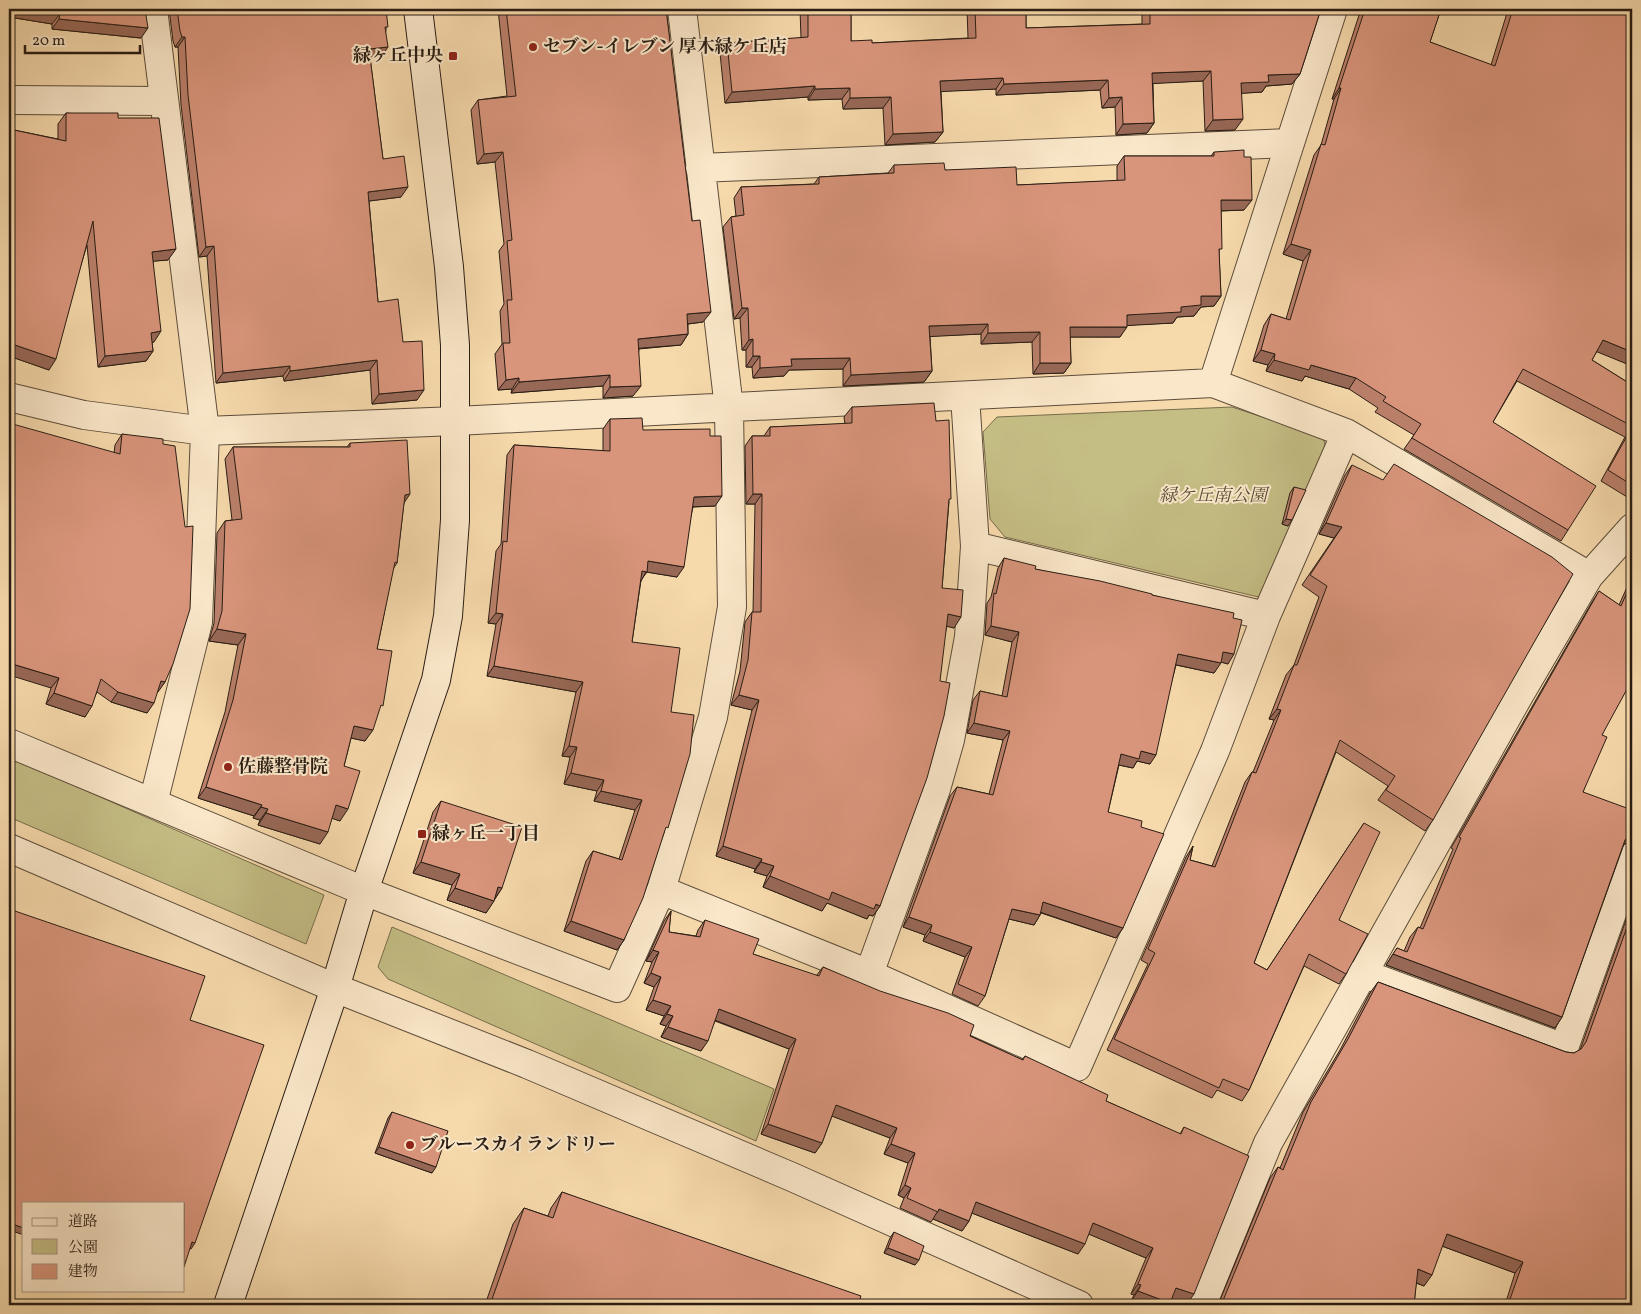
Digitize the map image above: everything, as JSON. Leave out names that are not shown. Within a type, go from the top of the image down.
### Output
[{"type":"street","points":[[153,9],[205,431],[198,622],[153,803]]},
{"type":"street","points":[[228,1305],[334,988],[364,891],[436,680],[448,616],[455,520],[455,345],[449,267],[418,9]]},
{"type":"street","points":[[9,743],[364,891],[617,988],[662,890],[713,717],[732,608],[729,408],[682,9]]},
{"type":"street","points":[[1214,383],[1333,9]]},
{"type":"street","points":[[9,100],[163,101]]},
{"type":"street","points":[[700,168],[1290,143]]},
{"type":"street","points":[[9,398],[84,415],[205,431],[456,421],[1214,383],[1346,433],[1589,576]]},
{"type":"street","points":[[869,974],[936,789],[950,740],[968,638],[975,546],[965,396]]},
{"type":"street","points":[[662,890],[869,974],[1077,1067],[1214,751],[1266,616],[1346,433]]},
{"type":"street","points":[[1202,1305],[1268,1143],[1362,973],[1589,576],[1632,528]]},
{"type":"street","points":[[975,546],[1266,616]]},
{"type":"street","points":[[9,848],[334,988],[527,1064],[792,1177],[1079,1305]]},
{"type":"street","points":[[1362,973],[1564,1048],[1632,857]]},
{"type":"green space","name":"緑ケ丘南公園","points":[[1232,407],[1323,437],[1326,448],[1267,599],[1005,537],[990,519],[983,432],[997,417]]},
{"type":"green space","points":[[9,757],[324,895],[306,944],[9,817]]},
{"type":"green space","points":[[392,927],[774,1089],[756,1141],[388,979],[378,967]]},
{"type":"building","points":[[25,9],[145,9],[148,28],[59,19],[60,14]]},
{"type":"building","points":[[177,9],[386,9],[388,27],[385,27],[388,47],[369,49],[383,159],[404,156],[408,187],[368,192],[378,302],[398,299],[403,342],[422,341],[424,390],[379,394],[377,360],[290,371],[290,366],[223,373],[214,246],[206,247],[188,95],[185,37],[182,37],[180,31]]},
{"type":"building","points":[[506,9],[666,9],[692,221],[700,220],[711,312],[687,314],[688,334],[638,339],[641,386],[610,387],[610,375],[519,382],[519,378],[506,380],[503,343],[510,343],[507,300],[512,300],[507,241],[512,240],[503,152],[484,154],[478,100],[516,96]]},
{"type":"building","points":[[808,9],[851,9],[851,41],[872,40],[872,43],[976,38],[975,9],[1026,9],[1026,28],[1150,24],[1150,9],[1321,9],[1300,74],[1268,75],[1269,82],[1241,83],[1243,119],[1213,120],[1211,71],[1152,73],[1154,123],[1123,124],[1122,97],[1109,98],[1108,80],[1004,84],[1003,78],[940,81],[943,132],[893,134],[891,97],[850,98],[850,88],[815,89],[815,86],[732,92],[727,43],[808,37]]},
{"type":"building","points":[[1365,9],[1441,9],[1430,42],[1495,66],[1513,9],[1632,9],[1632,352],[1603,340],[1592,360],[1632,385],[1632,426],[1523,369],[1493,422],[1596,486],[1568,530],[1412,438],[1421,424],[1383,401],[1386,397],[1356,378],[1311,365],[1309,370],[1274,360],[1275,354],[1261,350],[1271,314],[1290,320],[1311,250],[1291,244],[1321,144],[1325,145],[1341,88],[1339,88]]},
{"type":"building","points":[[66,113],[118,113],[118,118],[159,118],[176,249],[152,252],[161,331],[151,333],[153,351],[105,356],[93,221],[56,359],[9,343],[9,129],[66,141]]},
{"type":"building","points":[[1244,150],[1244,157],[1251,157],[1252,200],[1221,200],[1222,249],[1219,249],[1221,296],[1201,296],[1201,305],[1181,307],[1181,312],[1127,315],[1127,327],[1070,327],[1071,363],[1040,363],[1040,332],[988,333],[988,324],[929,326],[932,371],[851,375],[850,358],[791,359],[792,366],[760,368],[760,356],[753,356],[753,339],[749,340],[748,308],[742,308],[731,217],[744,215],[741,187],[819,184],[819,177],[894,173],[894,165],[944,163],[945,170],[1016,167],[1017,185],[1125,180],[1124,156],[1214,156],[1214,152]]},
{"type":"building","points":[[934,403],[936,421],[949,420],[951,499],[949,499],[942,588],[963,590],[961,617],[948,614],[940,681],[950,683],[944,716],[927,778],[880,906],[876,904],[874,909],[832,892],[829,900],[770,876],[774,866],[761,862],[762,859],[723,846],[759,700],[739,695],[748,660],[752,612],[761,612],[762,494],[753,494],[752,436],[770,436],[770,427],[852,423],[852,407]]},
{"type":"building","points":[[642,418],[643,430],[710,429],[710,436],[721,436],[722,496],[694,497],[684,567],[648,561],[647,572],[642,571],[632,642],[680,648],[671,712],[694,715],[690,754],[668,828],[666,827],[643,898],[624,940],[571,921],[593,851],[622,860],[642,800],[601,791],[604,780],[571,773],[577,747],[569,746],[583,682],[494,666],[503,614],[496,613],[503,541],[507,542],[514,445],[610,451],[610,419]]},
{"type":"building","points":[[9,423],[120,454],[122,434],[163,439],[163,444],[175,446],[185,527],[193,526],[190,609],[173,664],[165,682],[161,681],[154,703],[118,692],[101,679],[92,706],[54,693],[59,678],[9,663]]},
{"type":"building","points":[[1632,427],[1632,485],[1608,470]]},
{"type":"building","points":[[407,440],[410,494],[405,495],[397,563],[395,562],[377,649],[392,651],[383,706],[381,705],[373,730],[354,726],[344,766],[360,771],[348,809],[336,805],[328,832],[266,813],[268,809],[261,807],[262,805],[206,787],[233,700],[246,634],[217,629],[222,611],[225,521],[242,519],[233,447],[350,447],[350,443]]},
{"type":"building","points":[[1394,464],[1552,557],[1573,574],[1433,820],[1386,790],[1395,776],[1340,740],[1254,963],[1267,970],[1364,823],[1380,832],[1339,920],[1368,934],[1346,974],[1309,954],[1249,1090],[1223,1079],[1219,1088],[1114,1039],[1155,953],[1148,949],[1193,846],[1190,860],[1215,867],[1252,772],[1256,773],[1281,710],[1277,709],[1294,665],[1297,665],[1327,586],[1310,575],[1342,527],[1326,523],[1352,465],[1383,480]]},
{"type":"building","points":[[1294,487],[1306,490],[1292,520],[1286,519]]},
{"type":"building","points":[[1004,558],[1036,566],[1035,569],[1100,581],[1152,595],[1234,613],[1233,618],[1242,620],[1234,654],[1223,652],[1221,663],[1178,654],[1156,755],[1141,751],[1139,759],[1121,754],[1108,812],[1142,821],[1141,827],[1164,834],[1123,928],[1043,902],[1040,915],[1012,909],[985,996],[958,984],[972,947],[930,932],[932,925],[909,917],[957,787],[993,795],[1010,731],[974,723],[980,691],[1007,697],[1019,632],[991,626],[994,593],[996,594]]},
{"type":"building","points":[[1632,581],[1632,660],[1627,671],[1632,674],[1632,680],[1602,735],[1607,737],[1583,792],[1632,810],[1632,833],[1625,840],[1562,1017],[1393,954],[1397,948],[1407,952],[1418,927],[1423,929],[1461,838],[1459,837],[1599,591],[1621,606]]},
{"type":"building","points":[[441,801],[522,827],[502,888],[498,887],[494,901],[455,888],[460,874],[421,862]]},
{"type":"building","points":[[9,909],[205,976],[190,1020],[264,1045],[195,1243],[192,1242],[185,1264],[185,1202],[22,1202],[22,1227],[9,1223]]},
{"type":"building","points":[[671,911],[669,932],[700,937],[705,920],[759,939],[753,954],[819,976],[823,967],[880,991],[948,1013],[974,1025],[970,1036],[1023,1060],[1025,1056],[1108,1095],[1106,1101],[1181,1134],[1184,1127],[1249,1156],[1194,1294],[1176,1288],[1170,1303],[1138,1291],[1141,1285],[1138,1284],[1153,1248],[1093,1223],[1085,1244],[976,1202],[969,1221],[939,1209],[938,1212],[907,1198],[911,1188],[905,1185],[915,1153],[891,1144],[897,1128],[836,1105],[822,1143],[768,1124],[796,1039],[719,1009],[708,1041],[668,1027],[673,1016],[667,1014],[671,1006],[653,1000],[661,977],[651,973],[659,952],[653,950]]},
{"type":"building","points":[[1632,913],[1632,1305],[1508,1305],[1523,1262],[1447,1234],[1432,1275],[1418,1269],[1414,1305],[1224,1305],[1222,1303],[1278,1167],[1283,1170],[1311,1102],[1348,1039],[1378,982],[1566,1052],[1574,1053],[1581,1049],[1586,1042]]},
{"type":"building","name":"ブルースカイランドリー","points":[[392,1112],[448,1131],[436,1167],[379,1147]]},
{"type":"building","points":[[562,1192],[861,1296],[858,1305],[490,1305],[524,1208],[553,1218]]},
{"type":"building","points":[[894,1232],[924,1246],[919,1260],[888,1248]]},
{"type":"place","name":"セブン-イレブン 厚木緑ケ丘店","points":[[533,47]]},
{"type":"place","name":"緑ヶ丘中央","points":[[453,56]]},
{"type":"place","name":"佐藤整骨院","points":[[228,767]]},
{"type":"place","name":"緑ヶ丘一丁目","points":[[422,834]]},
{"type":"place","name":"ブルースカイランドリー","points":[[410,1145]]}]
